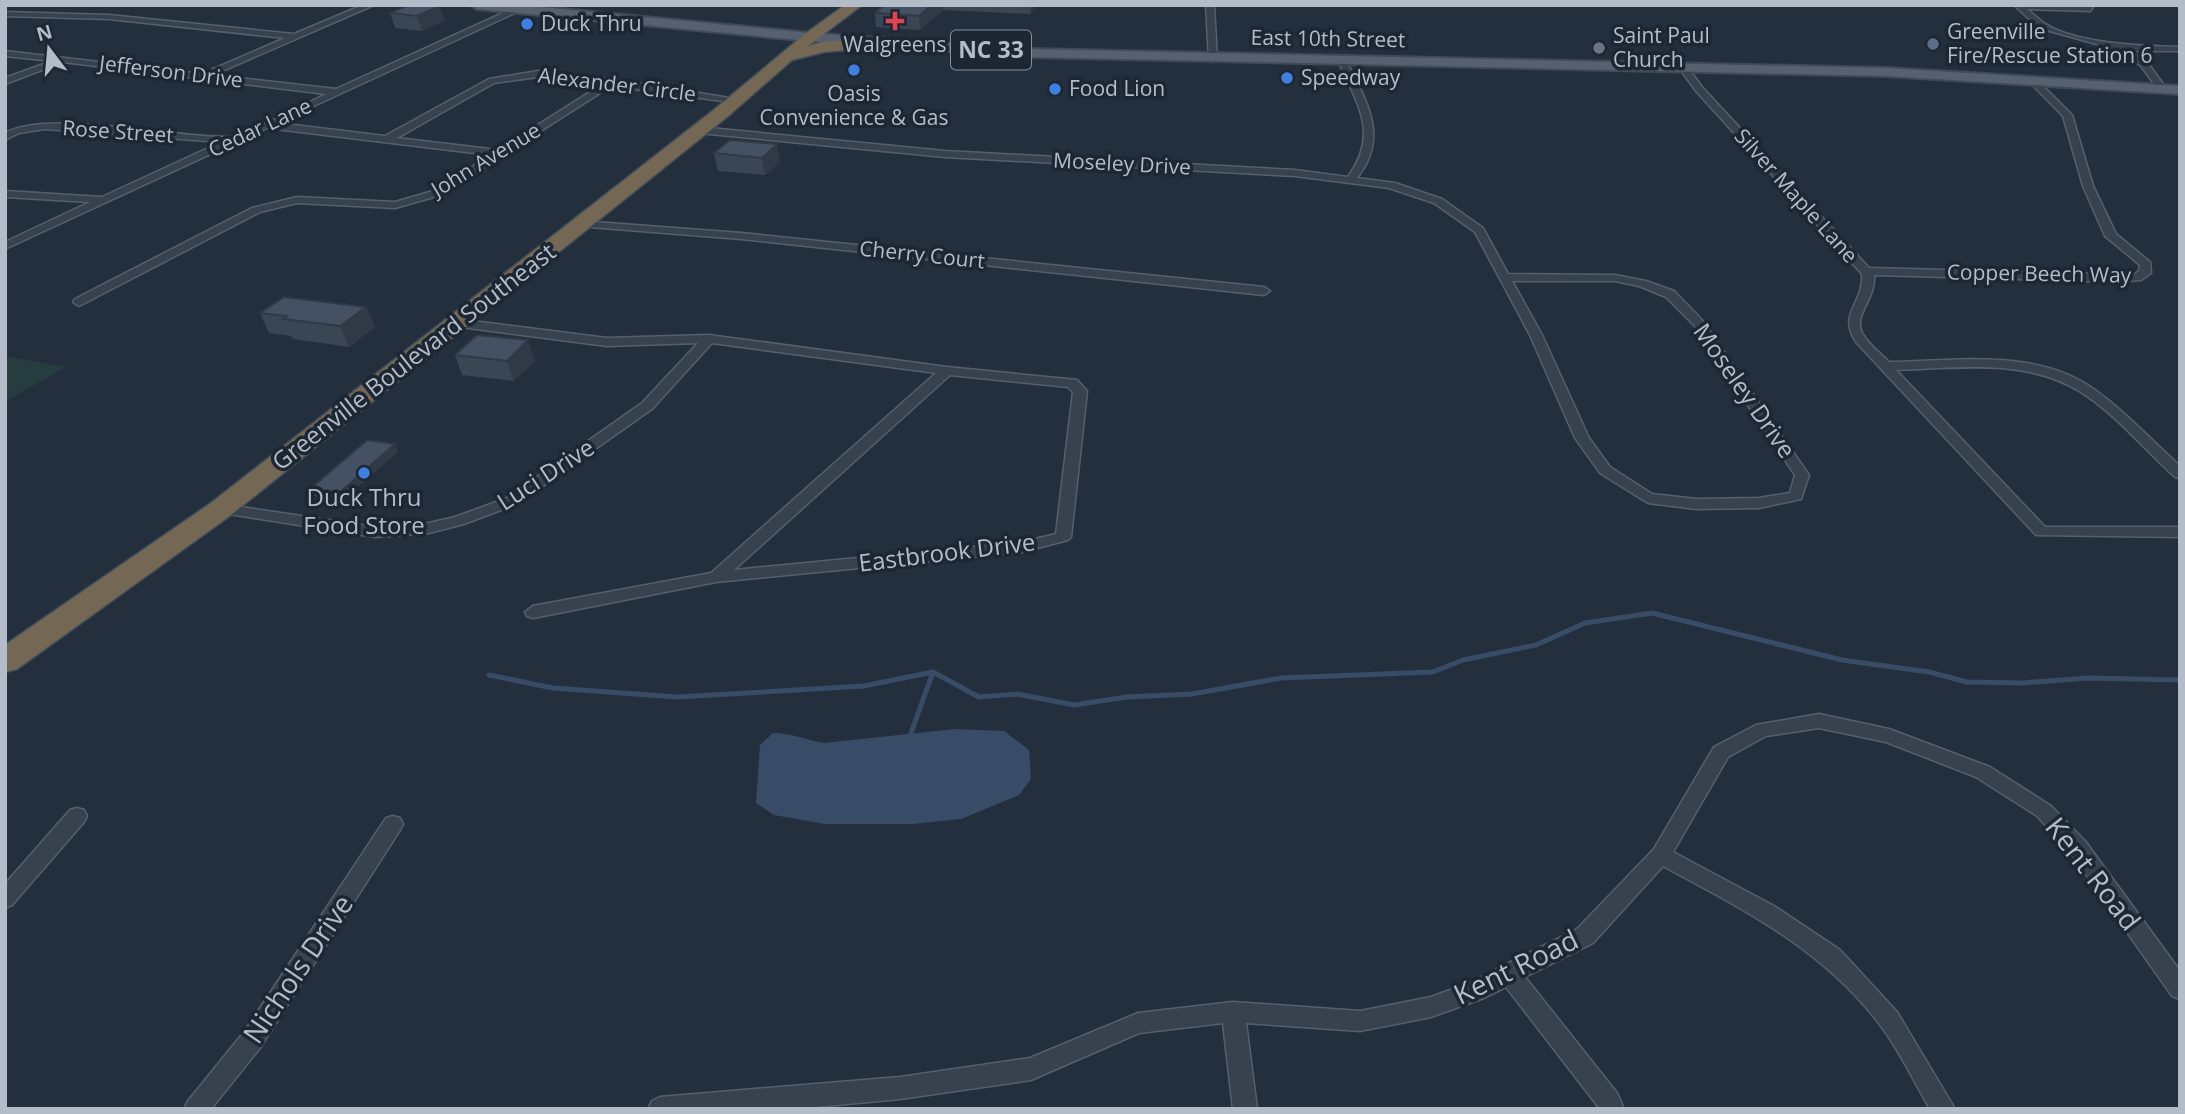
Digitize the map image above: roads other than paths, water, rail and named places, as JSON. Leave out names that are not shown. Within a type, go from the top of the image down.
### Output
[{"type":"highway","name":"Greenville Boulevard Southeast","points":[[5,661],[221,509],[737,100],[810,37],[855,5]]},
{"type":"highway","points":[[784,59],[822,47],[884,43]]},
{"type":"main road","name":"East 10th Street","points":[[477,5],[810,37],[1030,53],[1213,59],[1682,66],[2031,79],[2180,90]]},
{"type":"street","points":[[56,15],[79,5]]},
{"type":"street","points":[[203,76],[370,5]]},
{"type":"street","points":[[1210,5],[1213,59]]},
{"type":"street","points":[[2019,6],[2090,9]]},
{"type":"street","points":[[2019,6],[2042,26],[2051,30],[2121,48],[2180,49]]},
{"type":"street","name":"Cedar Lane","points":[[5,246],[516,9]]},
{"type":"street","points":[[5,14],[109,17],[295,37]]},
{"type":"street","points":[[2121,48],[2144,64],[2161,87]]},
{"type":"street","name":"Jefferson Drive","points":[[5,53],[336,92]]},
{"type":"street","points":[[5,81],[62,60]]},
{"type":"street","points":[[1342,60],[1367,122],[1369,142],[1365,159],[1352,178]]},
{"type":"street","name":"Silver Maple Lane","points":[[1682,66],[1699,89],[1866,271],[1869,290],[1853,318],[1854,330],[2041,533],[2180,532]]},
{"type":"street","name":"Alexander Circle","points":[[387,139],[492,81],[538,74],[737,100]]},
{"type":"street","name":"Copper Beech Way","points":[[1866,271],[2118,279],[2137,278],[2145,273],[2146,264],[2111,236],[2088,186],[2067,115],[2031,79]]},
{"type":"street","name":"John Avenue","points":[[79,302],[256,210],[297,200],[380,205],[417,200],[438,193],[612,82]]},
{"type":"street","points":[[267,125],[501,153]]},
{"type":"street","name":"Rose Street","points":[[5,136],[16,131],[45,126],[233,141]]},
{"type":"street","name":"Moseley Drive","points":[[699,130],[945,154],[1352,178],[1391,185],[1447,206],[1479,230],[1536,335],[1582,438],[1605,470],[1648,498],[1696,504],[1759,503],[1796,496],[1802,475],[1698,323],[1670,294],[1642,283],[1615,278],[1505,276]]},
{"type":"street","points":[[5,194],[104,200]]},
{"type":"street","name":"Cherry Court","points":[[581,224],[741,236],[1264,291]]},
{"type":"street","name":"Eastbrook Drive","points":[[457,323],[607,342],[709,339],[947,371],[1072,383],[1080,391],[1063,537],[1022,547],[716,577],[533,612]]},
{"type":"street","name":"Luci Drive","points":[[221,509],[375,532],[429,528],[481,514],[512,501],[647,406],[709,339]]},
{"type":"street","points":[[1886,366],[2015,365],[2064,377],[2085,389],[2180,474]]},
{"type":"street","points":[[716,577],[947,371]]},
{"type":"street","name":"Kent Road","points":[[660,1109],[900,1088],[1031,1069],[1139,1023],[1233,1012],[1360,1021],[1430,1007],[1476,990],[1585,936],[1661,855],[1721,752],[1762,730],[1819,721],[1889,736],[1983,772],[2044,811],[2078,847],[2180,989]]},
{"type":"street","points":[[5,899],[77,816]]},
{"type":"street","name":"Nichols Drive","points":[[196,1109],[252,1040],[393,824]]},
{"type":"street","points":[[1661,855],[1767,912],[1832,957],[1889,1019],[1943,1109]]},
{"type":"street","points":[[1509,974],[1609,1101],[1612,1109]]},
{"type":"street","points":[[1233,1012],[1245,1109]]},
{"type":"water","points":[[955,729],[1004,731],[1029,750],[1031,779],[1019,795],[961,819],[912,824],[825,824],[774,815],[756,803],[760,745],[773,733],[824,743]]},
{"type":"waterway","points":[[933,672],[979,697],[1017,694],[1074,705],[1127,697],[1192,694],[1281,678],[1433,672],[1463,660],[1536,645],[1585,623],[1652,613],[1842,660],[1929,672],[1967,682],[2022,683],[2087,678],[2180,680]]},
{"type":"waterway","points":[[489,675],[553,688],[677,697],[864,686],[933,672]]},
{"type":"waterway","points":[[911,733],[933,672]]},
{"type":"place","name":"Walgreens","points":[[895,21]]},
{"type":"place","name":"Duck Thru","points":[[527,24]]},
{"type":"place","name":"Greenville Fire/Rescue Station 6","points":[[1933,44]]},
{"type":"place","name":"Saint Paul Church","points":[[1599,48]]},
{"type":"place","name":"Oasis Convenience & Gas","points":[[854,70]]},
{"type":"place","name":"Speedway","points":[[1287,78]]},
{"type":"place","name":"Food Lion","points":[[1055,89]]},
{"type":"place","name":"Duck Thru Food Store","points":[[364,473]]}]
